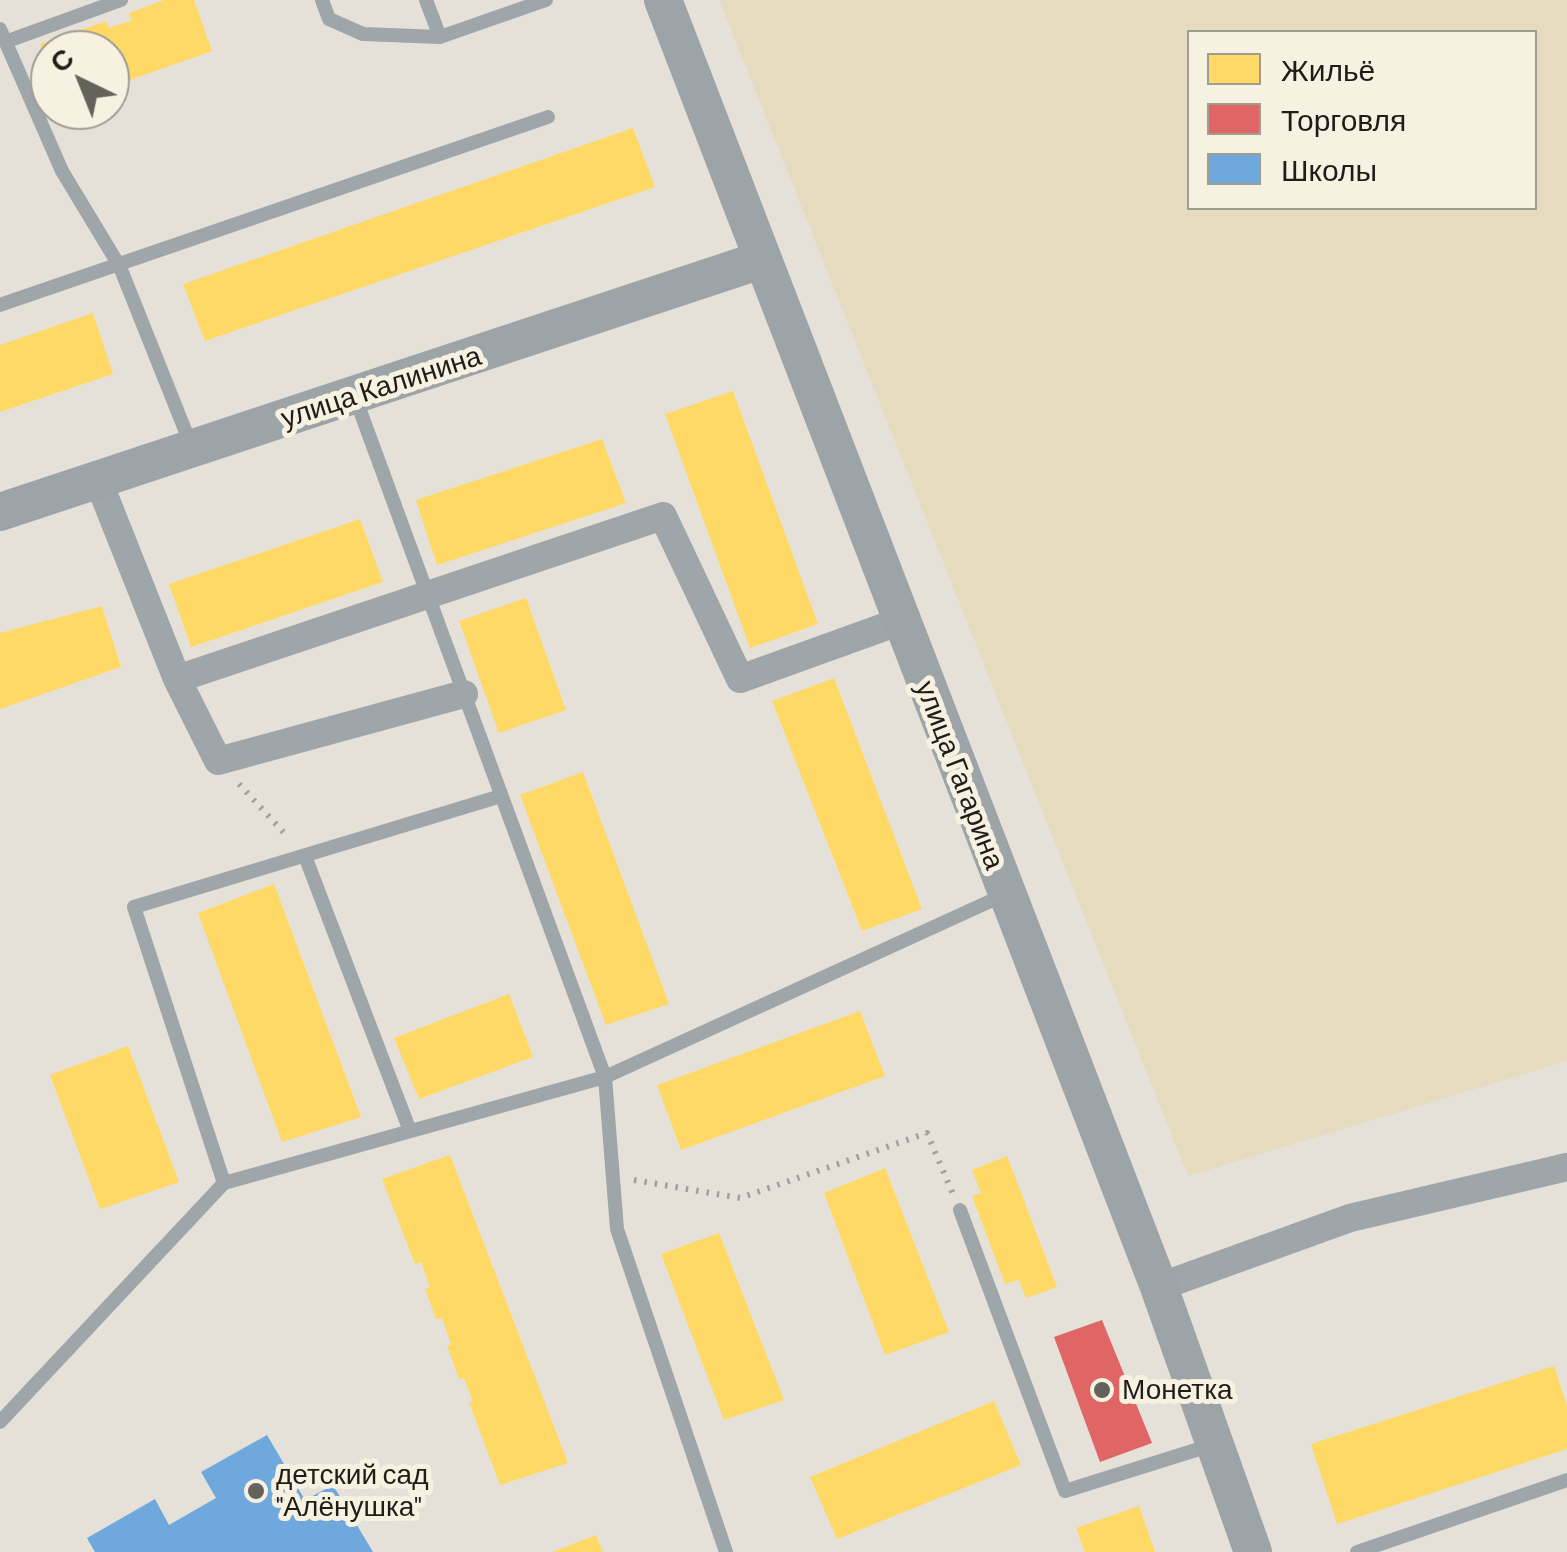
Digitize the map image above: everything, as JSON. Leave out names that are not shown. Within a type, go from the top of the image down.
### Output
[{"type":"street","name":"улица Гагарина","points":[[664,0],[760,260],[1159,1287],[1253,1552]]},
{"type":"street","name":"улица Калинина","points":[[0,512],[760,260]]},
{"type":"street","points":[[98,480],[177,679],[218,761],[464,694]]},
{"type":"street","points":[[177,679],[426,592],[663,516],[740,680],[901,621]]},
{"type":"street","points":[[1159,1287],[1350,1218],[1567,1167]]},
{"type":"lane","points":[[121,0],[2,35],[62,171],[120,266],[193,450]]},
{"type":"lane","points":[[322,0],[329,19],[363,34],[440,37],[546,0]]},
{"type":"lane","points":[[426,0],[440,37]]},
{"type":"lane","points":[[0,305],[548,117]]},
{"type":"lane","points":[[354,396],[605,1078],[617,1229],[726,1552]]},
{"type":"lane","points":[[224,1183],[134,906],[502,796]]},
{"type":"lane","points":[[305,856],[410,1132]]},
{"type":"lane","points":[[0,1422],[224,1183],[605,1078],[1006,894]]},
{"type":"lane","points":[[960,1210],[1065,1491],[1215,1444]]},
{"type":"lane","points":[[1357,1552],[1392,1547],[1567,1480]]},
{"type":"path","points":[[218,761],[305,856]]},
{"type":"path","points":[[613,1176],[740,1198],[927,1133],[960,1210]]},
{"type":"shaded area","points":[[719,0],[1567,0],[1567,1061],[1188,1176]]},
{"type":"building: Жильё","points":[[164,0],[194,0],[212,51],[130,80],[130,30],[80,30],[106,21],[109,28],[132,20],[129,13]]},
{"type":"building: Жильё","points":[[633,128],[655,187],[205,341],[183,284]]},
{"type":"building: Жильё","points":[[93,313],[113,374],[0,412],[0,345]]},
{"type":"building: Жильё","points":[[733,391],[818,624],[750,648],[665,414]]},
{"type":"building: Жильё","points":[[602,439],[626,503],[437,565],[416,500]]},
{"type":"building: Жильё","points":[[360,519],[383,582],[191,647],[169,584]]},
{"type":"building: Жильё","points":[[526,598],[566,710],[499,733],[459,621]]},
{"type":"building: Жильё","points":[[102,606],[121,667],[0,709],[0,633]]},
{"type":"building: Жильё","points":[[834,678],[922,909],[862,931],[772,701]]},
{"type":"building: Жильё","points":[[583,772],[669,1004],[606,1025],[520,795]]},
{"type":"building: Жильё","points":[[274,884],[361,1117],[282,1142],[198,913]]},
{"type":"building: Жильё","points":[[509,994],[533,1057],[419,1099],[394,1038]]},
{"type":"building: Жильё","points":[[860,1011],[885,1076],[681,1150],[657,1085]]},
{"type":"building: Жильё","points":[[128,1046],[179,1182],[100,1209],[50,1075]]},
{"type":"building: Жильё","points":[[450,1155],[568,1463],[500,1485],[464,1378],[459,1379],[447,1346],[451,1344],[442,1318],[436,1319],[425,1289],[430,1287],[421,1262],[415,1264],[382,1179]]},
{"type":"building: Жильё","points":[[1007,1156],[1057,1287],[1026,1298],[1019,1280],[1005,1284],[972,1196],[981,1193],[972,1170]]},
{"type":"building: Жильё","points":[[885,1168],[949,1332],[885,1355],[824,1193]]},
{"type":"building: Жильё","points":[[719,1233],[784,1400],[724,1420],[661,1254]]},
{"type":"building: Жильё","points":[[1554,1366],[1567,1406],[1567,1449],[1337,1524],[1311,1444]]},
{"type":"building: Жильё","points":[[994,1401],[1021,1465],[837,1539],[810,1477]]},
{"type":"building: Жильё","points":[[1139,1506],[1155,1552],[1085,1552],[1076,1528]]},
{"type":"building: Жильё","points":[[596,1535],[603,1552],[552,1552]]},
{"type":"building: Торговля","name":"Монетка","points":[[1102,1320],[1152,1443],[1100,1462],[1054,1337]]},
{"type":"building: Школы","name":"детский сад \"Алёнушка\"","points":[[267,1435],[305,1500],[333,1485],[373,1552],[95,1552],[87,1538],[155,1499],[169,1525],[216,1498],[201,1472]]},
{"type":"place","name":"Монетка","points":[[1102,1390]]},
{"type":"place","name":"детский сад \"Алёнушка\"","points":[[256,1491]]}]
